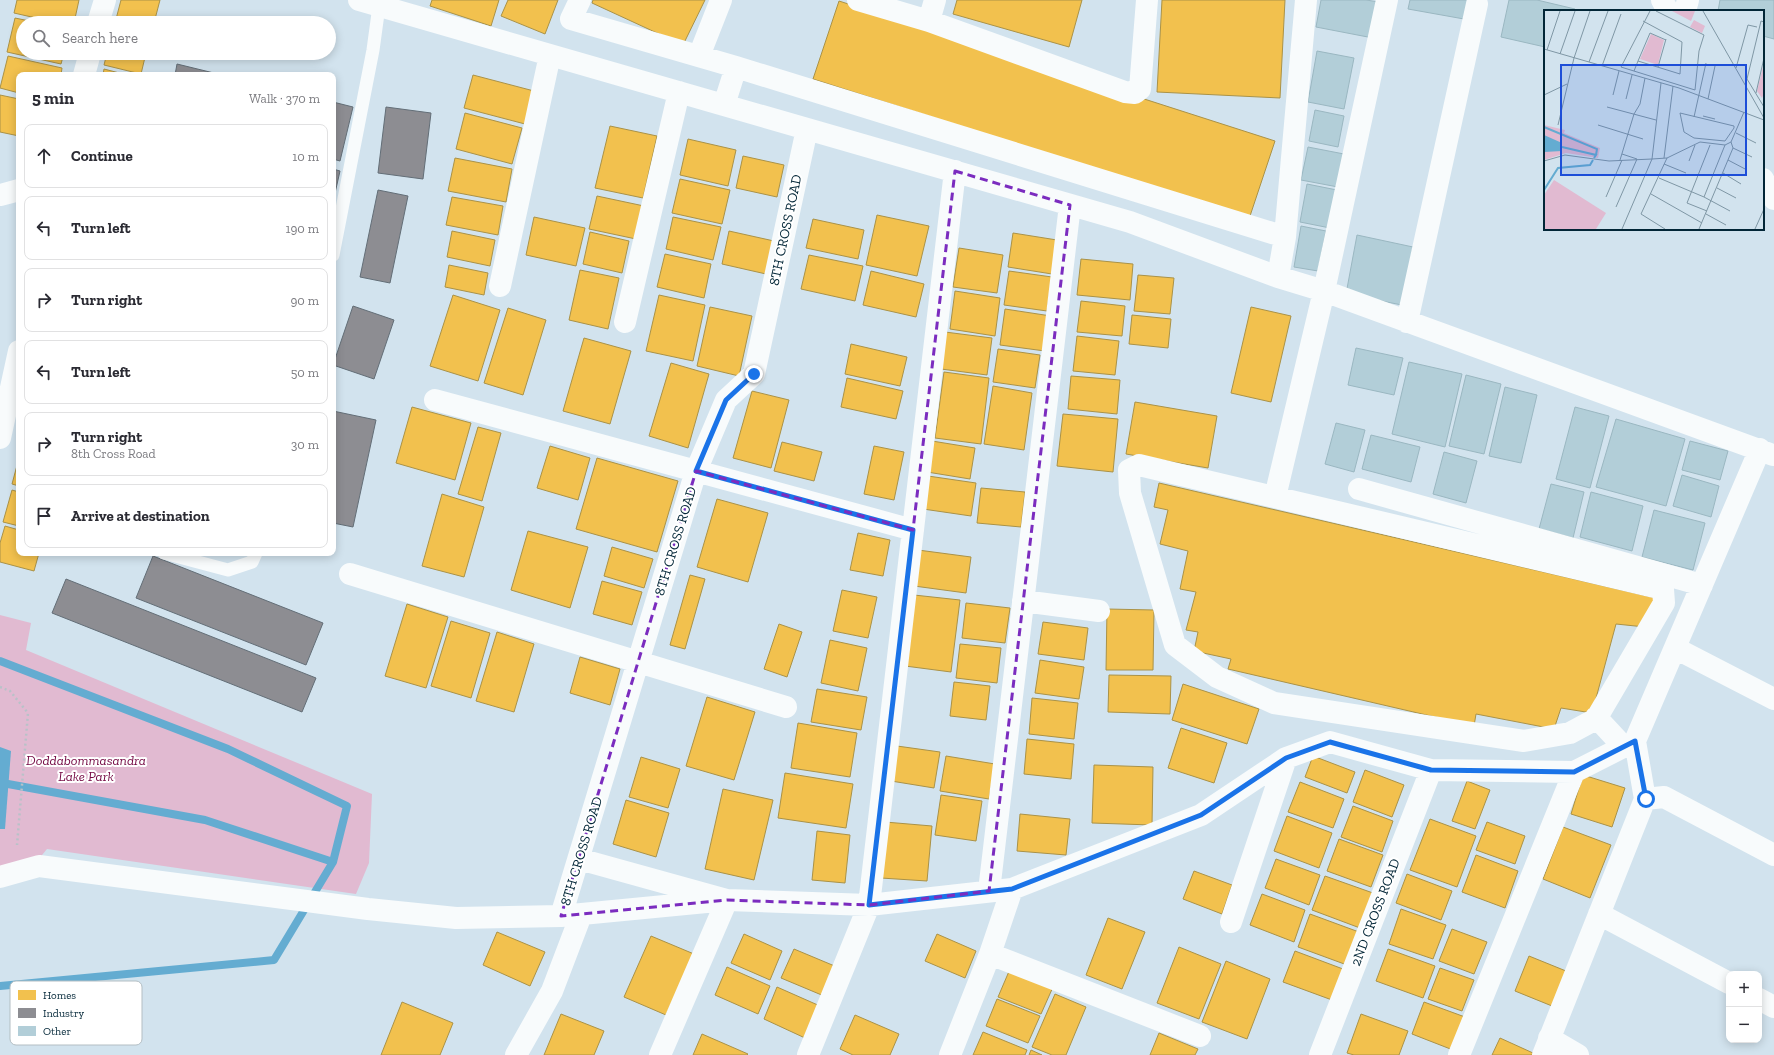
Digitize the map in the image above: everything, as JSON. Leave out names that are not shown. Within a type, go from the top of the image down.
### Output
[{"type":"street","points":[[100,16],[105,0]]},
{"type":"street","points":[[580,0],[571,19],[738,67],[1285,237]]},
{"type":"street","points":[[700,56],[721,0]]},
{"type":"street","points":[[858,0],[929,21],[1126,92],[1135,93],[1140,89],[1146,0]]},
{"type":"street","points":[[929,21],[935,0]]},
{"type":"street","points":[[1278,278],[1285,237],[1306,0]]},
{"type":"street","points":[[1275,497],[1324,292],[1387,0]]},
{"type":"street","points":[[1662,0],[1667,10]]},
{"type":"street","points":[[1685,10],[1688,0]]},
{"type":"street","points":[[0,877],[39,866],[368,909],[449,917],[571,915],[727,900],[869,905],[1012,889],[1201,815],[1286,758],[1330,742],[1431,770],[1574,772],[1629,743],[1675,648],[1702,585],[1767,452],[1324,292],[1278,278],[1130,222],[550,55],[383,4]]},
{"type":"street","points":[[1407,322],[1477,4]]},
{"type":"street","points":[[500,286],[550,55]]},
{"type":"street","points":[[85,72],[88,60]]},
{"type":"street","points":[[727,106],[738,67]]},
{"type":"street","points":[[625,322],[679,92]]},
{"type":"street","name":"8TH CROSS ROAD","points":[[516,1055],[552,991],[571,915],[579,859],[696,471],[726,400],[754,374],[807,129]]},
{"type":"street","points":[[808,1055],[869,905],[955,171]]},
{"type":"street","points":[[1764,181],[1774,199]]},
{"type":"street","points":[[0,195],[16,191]]},
{"type":"street","points":[[989,891],[1070,205]]},
{"type":"street","points":[[0,438],[16,365]]},
{"type":"street","points":[[435,400],[913,530]]},
{"type":"street","points":[[1139,465],[1663,589],[1664,604],[1596,717],[1570,733],[1524,740],[1274,703],[1217,677],[1176,645],[1130,493],[1129,470],[1139,465]]},
{"type":"street","points":[[1359,489],[1702,585]]},
{"type":"street","points":[[350,574],[786,707]]},
{"type":"street","points":[[1023,601],[1099,611]]},
{"type":"street","points":[[1675,648],[1774,699]]},
{"type":"street","points":[[1578,1055],[1546,1047],[1646,799],[1629,743],[1596,717]]},
{"type":"street","points":[[1231,922],[1286,758]]},
{"type":"street","name":"2ND CROSS ROAD","points":[[1320,1055],[1431,770]]},
{"type":"street","points":[[1459,1055],[1574,772]]},
{"type":"street","points":[[1646,799],[1664,797],[1774,855]]},
{"type":"street","points":[[579,859],[727,900]]},
{"type":"street","points":[[950,1055],[990,954],[1012,889]]},
{"type":"street","points":[[660,1055],[727,900]]},
{"type":"street","points":[[1599,914],[1726,981]]},
{"type":"street","points":[[990,954],[1200,1036]]},
{"type":"street","points":[[1762,1001],[1774,1007]]},
{"type":"lane","points":[[336,240],[383,4]]},
{"type":"lane","points":[[175,556],[228,570],[252,562],[255,556]]},
{"type":"path","points":[[0,687],[10,691],[28,713],[16,852]]},
{"type":"highlighted area","points":[[955,171],[1070,205],[989,891],[869,905],[727,900],[561,916],[696,471],[913,530]]},
{"type":"green space","name":"Doddabommasandra Lake Park","points":[[0,615],[31,623],[26,650],[372,794],[369,863],[356,894],[47,849],[38,860],[0,869]]},
{"type":"water","points":[[0,747],[11,751],[5,829],[0,829]]},
{"type":"building: Homes","points":[[17,0],[79,0],[76,16],[27,16],[14,13]]},
{"type":"building: Homes","points":[[121,0],[160,0],[156,16],[117,16]]},
{"type":"building: Homes","points":[[432,0],[499,0],[491,26],[430,6]]},
{"type":"building: Homes","points":[[508,0],[558,0],[545,34],[501,16]]},
{"type":"building: Homes","points":[[593,0],[705,0],[683,45],[592,3]]},
{"type":"building: Homes","points":[[957,0],[1082,0],[1069,47],[953,14]]},
{"type":"building: Homes","points":[[1162,0],[1285,0],[1280,98],[1157,92]]},
{"type":"building: Homes","points":[[839,1],[1275,141],[1249,219],[813,79]]},
{"type":"building: Homes","points":[[15,18],[16,18],[16,54],[7,52]]},
{"type":"building: Homes","points":[[8,56],[16,58],[16,60],[26,60],[62,68],[61,72],[16,72],[16,92],[0,88]]},
{"type":"building: Homes","points":[[43,60],[62,60],[61,64]]},
{"type":"building: Homes","points":[[105,60],[144,60],[141,72],[133,72],[104,65]]},
{"type":"building: Homes","points":[[104,69],[116,72],[104,72]]},
{"type":"building: Homes","points":[[473,75],[534,91],[525,124],[464,108]]},
{"type":"building: Homes","points":[[0,95],[16,98],[16,135],[0,132]]},
{"type":"building: Homes","points":[[465,113],[522,128],[512,164],[456,149]]},
{"type":"building: Homes","points":[[610,126],[657,136],[643,198],[595,188]]},
{"type":"building: Homes","points":[[688,139],[736,150],[728,186],[680,175]]},
{"type":"building: Homes","points":[[743,156],[784,165],[777,197],[736,188]]},
{"type":"building: Homes","points":[[455,158],[512,169],[506,202],[448,191]]},
{"type":"building: Homes","points":[[680,179],[730,190],[722,224],[672,213]]},
{"type":"building: Homes","points":[[597,196],[644,206],[636,239],[589,229]]},
{"type":"building: Homes","points":[[452,197],[503,206],[498,235],[446,225]]},
{"type":"building: Homes","points":[[877,215],[929,226],[917,276],[866,265]]},
{"type":"building: Homes","points":[[534,217],[585,228],[576,266],[526,255]]},
{"type":"building: Homes","points":[[673,217],[721,227],[713,260],[666,249]]},
{"type":"building: Homes","points":[[813,219],[864,230],[858,259],[806,248]]},
{"type":"building: Homes","points":[[452,231],[495,240],[490,266],[447,257]]},
{"type":"building: Homes","points":[[729,231],[774,241],[766,274],[722,264]]},
{"type":"building: Homes","points":[[590,232],[629,241],[622,273],[583,264]]},
{"type":"building: Homes","points":[[1013,233],[1057,240],[1052,274],[1008,267]]},
{"type":"building: Homes","points":[[959,248],[1003,255],[997,293],[953,287]]},
{"type":"building: Homes","points":[[665,254],[711,264],[704,298],[657,287]]},
{"type":"building: Homes","points":[[809,255],[863,266],[855,301],[801,289]]},
{"type":"building: Homes","points":[[1081,259],[1133,264],[1130,300],[1077,295]]},
{"type":"building: Homes","points":[[449,265],[488,273],[484,295],[445,287]]},
{"type":"building: Homes","points":[[580,270],[619,278],[608,329],[569,320]]},
{"type":"building: Homes","points":[[871,271],[924,284],[916,317],[863,305]]},
{"type":"building: Homes","points":[[1009,271],[1052,277],[1047,311],[1004,305]]},
{"type":"building: Homes","points":[[1138,275],[1174,278],[1170,314],[1134,311]]},
{"type":"building: Homes","points":[[955,291],[1000,298],[995,336],[950,329]]},
{"type":"building: Homes","points":[[453,295],[500,310],[478,381],[430,366]]},
{"type":"building: Homes","points":[[659,295],[705,305],[693,361],[646,351]]},
{"type":"building: Homes","points":[[1081,301],[1125,306],[1122,336],[1077,332]]},
{"type":"building: Homes","points":[[710,307],[752,316],[739,376],[697,366]]},
{"type":"building: Homes","points":[[1251,307],[1291,316],[1271,402],[1231,393]]},
{"type":"building: Homes","points":[[508,308],[546,320],[523,395],[484,383]]},
{"type":"building: Homes","points":[[1005,309],[1051,316],[1045,351],[1000,345]]},
{"type":"building: Homes","points":[[1132,315],[1171,319],[1168,348],[1129,344]]},
{"type":"building: Homes","points":[[945,332],[992,338],[987,375],[941,369]]},
{"type":"building: Homes","points":[[1077,336],[1119,341],[1115,375],[1073,371]]},
{"type":"building: Homes","points":[[584,338],[631,351],[610,424],[563,411]]},
{"type":"building: Homes","points":[[851,344],[907,357],[900,386],[845,374]]},
{"type":"building: Homes","points":[[998,349],[1040,355],[1035,388],[993,382]]},
{"type":"building: Homes","points":[[671,363],[709,374],[688,448],[649,436]]},
{"type":"building: Homes","points":[[944,372],[989,378],[981,444],[935,438]]},
{"type":"building: Homes","points":[[1071,376],[1120,380],[1117,414],[1068,409]]},
{"type":"building: Homes","points":[[847,378],[903,391],[896,419],[841,407]]},
{"type":"building: Homes","points":[[993,386],[1032,393],[1024,450],[984,444]]},
{"type":"building: Homes","points":[[752,391],[789,400],[771,468],[733,458]]},
{"type":"building: Homes","points":[[1135,402],[1217,416],[1208,468],[1126,454]]},
{"type":"building: Homes","points":[[412,407],[471,423],[455,480],[396,463]]},
{"type":"building: Homes","points":[[1063,414],[1118,419],[1113,472],[1057,466]]},
{"type":"building: Homes","points":[[478,427],[501,433],[482,501],[458,494]]},
{"type":"building: Homes","points":[[932,441],[975,448],[970,479],[927,472]]},
{"type":"building: Homes","points":[[782,442],[822,452],[814,481],[774,471]]},
{"type":"building: Homes","points":[[550,446],[590,458],[578,500],[537,488]]},
{"type":"building: Homes","points":[[874,446],[904,452],[894,500],[864,494]]},
{"type":"building: Homes","points":[[597,458],[678,481],[657,552],[576,529]]},
{"type":"building: Homes","points":[[16,469],[16,485],[12,484]]},
{"type":"building: Homes","points":[[928,476],[976,483],[971,516],[923,509]]},
{"type":"building: Homes","points":[[1159,483],[1656,598],[1645,627],[1616,624],[1592,713],[1561,708],[1554,729],[1476,714],[1474,726],[1228,669],[1231,659],[1194,651],[1198,632],[1186,630],[1196,592],[1180,589],[1188,551],[1160,544],[1168,510],[1154,507]]},
{"type":"building: Homes","points":[[981,488],[1025,492],[1021,527],[977,523]]},
{"type":"building: Homes","points":[[12,490],[16,491],[16,525],[3,522]]},
{"type":"building: Homes","points":[[442,494],[484,507],[464,577],[422,566]]},
{"type":"building: Homes","points":[[717,499],[768,513],[748,582],[697,567]]},
{"type":"building: Homes","points":[[5,526],[16,529],[16,556],[38,556],[34,571],[0,562],[0,543]]},
{"type":"building: Homes","points":[[528,531],[588,547],[570,608],[511,590]]},
{"type":"building: Homes","points":[[858,533],[890,540],[883,576],[850,570]]},
{"type":"building: Homes","points":[[612,547],[653,559],[644,588],[604,576]]},
{"type":"building: Homes","points":[[918,550],[971,557],[966,593],[914,586]]},
{"type":"building: Homes","points":[[690,575],[705,579],[685,649],[670,645]]},
{"type":"building: Homes","points":[[602,581],[642,592],[632,625],[593,614]]},
{"type":"building: Homes","points":[[842,590],[877,597],[868,638],[833,631]]},
{"type":"building: Homes","points":[[914,595],[960,600],[951,672],[905,666]]},
{"type":"building: Homes","points":[[966,603],[1010,608],[1005,643],[962,638]]},
{"type":"building: Homes","points":[[407,604],[448,617],[426,688],[385,676]]},
{"type":"building: Homes","points":[[1107,609],[1154,610],[1153,670],[1106,670]]},
{"type":"building: Homes","points":[[451,621],[490,633],[471,698],[431,686]]},
{"type":"building: Homes","points":[[1043,622],[1088,628],[1084,660],[1038,654]]},
{"type":"building: Homes","points":[[779,624],[802,632],[787,677],[764,669]]},
{"type":"building: Homes","points":[[497,632],[534,644],[514,712],[476,701]]},
{"type":"building: Homes","points":[[830,640],[867,648],[858,691],[821,683]]},
{"type":"building: Homes","points":[[960,644],[1001,648],[997,683],[956,678]]},
{"type":"building: Homes","points":[[580,657],[620,669],[610,705],[570,693]]},
{"type":"building: Homes","points":[[1040,660],[1084,667],[1079,699],[1035,693]]},
{"type":"building: Homes","points":[[1109,675],[1171,676],[1170,714],[1108,712]]},
{"type":"building: Homes","points":[[954,682],[990,686],[986,720],[950,716]]},
{"type":"building: Homes","points":[[1183,684],[1259,709],[1247,744],[1172,720]]},
{"type":"building: Homes","points":[[817,689],[867,697],[861,730],[811,722]]},
{"type":"building: Homes","points":[[707,697],[755,712],[734,780],[686,766]]},
{"type":"building: Homes","points":[[1032,698],[1078,703],[1074,739],[1029,734]]},
{"type":"building: Homes","points":[[798,723],[857,733],[850,777],[791,768]]},
{"type":"building: Homes","points":[[1181,728],[1227,743],[1214,783],[1168,768]]},
{"type":"building: Homes","points":[[1027,739],[1074,744],[1071,779],[1024,774]]},
{"type":"building: Homes","points":[[897,746],[940,752],[934,788],[891,781]]},
{"type":"building: Homes","points":[[946,756],[995,764],[989,799],[940,791]]},
{"type":"building: Homes","points":[[1313,756],[1355,772],[1347,793],[1305,777]]},
{"type":"building: Homes","points":[[641,757],[680,769],[668,808],[629,797]]},
{"type":"building: Homes","points":[[1094,765],[1153,767],[1152,825],[1092,823]]},
{"type":"building: Homes","points":[[1365,770],[1404,785],[1392,817],[1353,802]]},
{"type":"building: Homes","points":[[785,773],[853,784],[846,828],[778,818]]},
{"type":"building: Homes","points":[[1583,775],[1625,788],[1612,827],[1571,814]]},
{"type":"building: Homes","points":[[1467,781],[1490,790],[1475,829],[1452,821]]},
{"type":"building: Homes","points":[[1300,782],[1344,799],[1333,828],[1288,812]]},
{"type":"building: Homes","points":[[723,789],[773,800],[754,880],[705,869]]},
{"type":"building: Homes","points":[[941,795],[982,801],[976,841],[935,835]]},
{"type":"building: Homes","points":[[626,800],[669,813],[656,857],[613,844]]},
{"type":"building: Homes","points":[[1353,806],[1393,821],[1382,852],[1341,837]]},
{"type":"building: Homes","points":[[1020,814],[1070,819],[1066,855],[1017,851]]},
{"type":"building: Homes","points":[[1287,816],[1332,833],[1319,868],[1274,851]]},
{"type":"building: Homes","points":[[1430,819],[1476,836],[1457,887],[1410,870]]},
{"type":"building: Homes","points":[[885,822],[932,826],[927,881],[881,878]]},
{"type":"building: Homes","points":[[1487,822],[1525,836],[1515,864],[1476,850]]},
{"type":"building: Homes","points":[[1563,827],[1611,845],[1590,898],[1543,879]]},
{"type":"building: Homes","points":[[817,831],[850,835],[845,883],[812,880]]},
{"type":"building: Homes","points":[[1339,839],[1383,855],[1371,887],[1327,871]]},
{"type":"building: Homes","points":[[1476,855],[1518,871],[1505,908],[1462,892]]},
{"type":"building: Homes","points":[[1276,859],[1320,875],[1309,905],[1265,888]]},
{"type":"building: Homes","points":[[1194,871],[1232,885],[1222,914],[1183,899]]},
{"type":"building: Homes","points":[[1407,874],[1452,891],[1441,920],[1396,903]]},
{"type":"building: Homes","points":[[1325,876],[1373,893],[1360,928],[1312,910]]},
{"type":"building: Homes","points":[[1262,894],[1305,910],[1294,942],[1250,925]]},
{"type":"building: Homes","points":[[1401,909],[1446,925],[1433,959],[1389,944]]},
{"type":"building: Homes","points":[[1310,914],[1359,932],[1347,965],[1298,947]]},
{"type":"building: Homes","points":[[1108,918],[1145,932],[1122,989],[1086,975]]},
{"type":"building: Homes","points":[[1452,929],[1487,942],[1474,974],[1439,961]]},
{"type":"building: Homes","points":[[497,932],[545,952],[530,986],[483,965]]},
{"type":"building: Homes","points":[[744,934],[782,951],[770,980],[731,963]]},
{"type":"building: Homes","points":[[937,934],[976,951],[965,978],[925,961]]},
{"type":"building: Homes","points":[[651,936],[694,954],[666,1015],[624,997]]},
{"type":"building: Homes","points":[[1179,947],[1221,964],[1199,1019],[1157,1003]]},
{"type":"building: Homes","points":[[794,949],[837,967],[824,996],[781,978]]},
{"type":"building: Homes","points":[[1388,949],[1435,966],[1423,998],[1376,981]]},
{"type":"building: Homes","points":[[1295,951],[1343,969],[1332,1000],[1283,982]]},
{"type":"building: Homes","points":[[1529,956],[1566,971],[1552,1006],[1515,991]]},
{"type":"building: Homes","points":[[1226,961],[1270,979],[1247,1039],[1202,1022]]},
{"type":"building: Homes","points":[[727,967],[770,986],[758,1014],[715,995]]},
{"type":"building: Homes","points":[[1440,968],[1474,980],[1462,1011],[1428,999]]},
{"type":"building: Homes","points":[[1010,969],[1053,987],[1041,1014],[998,997]]},
{"type":"building: Homes","points":[[777,987],[820,1006],[805,1038],[764,1019]]},
{"type":"building: Homes","points":[[1055,994],[1086,1007],[1066,1055],[1052,1055],[1032,1047]]},
{"type":"building: Homes","points":[[997,999],[1040,1016],[1028,1043],[986,1026]]},
{"type":"building: Homes","points":[[402,1002],[453,1023],[440,1055],[381,1055]]},
{"type":"building: Homes","points":[[1424,1002],[1465,1017],[1453,1050],[1412,1034]]},
{"type":"building: Homes","points":[[561,1014],[604,1031],[594,1055],[544,1055]]},
{"type":"building: Homes","points":[[1361,1014],[1408,1031],[1399,1055],[1354,1055],[1347,1053]]},
{"type":"building: Homes","points":[[855,1015],[899,1034],[890,1055],[853,1055],[840,1049]]},
{"type":"building: Homes","points":[[983,1032],[1027,1050],[1025,1055],[973,1055]]},
{"type":"building: Homes","points":[[1159,1033],[1198,1049],[1195,1055],[1150,1055]]},
{"type":"building: Homes","points":[[702,1034],[748,1054],[693,1055]]},
{"type":"building: Homes","points":[[1500,1038],[1533,1053],[1532,1055],[1492,1055]]},
{"type":"building: Homes","points":[[1031,1050],[1042,1055],[1029,1055]]},
{"type":"building: Industry","points":[[177,64],[210,72],[176,72]]},
{"type":"building: Industry","points":[[336,103],[353,107],[340,161],[336,160]]},
{"type":"building: Industry","points":[[386,107],[431,113],[423,179],[378,173]]},
{"type":"building: Industry","points":[[336,170],[340,171],[336,189]]},
{"type":"building: Industry","points":[[378,190],[408,196],[390,283],[360,277]]},
{"type":"building: Industry","points":[[353,306],[394,320],[374,379],[336,366],[336,356]]},
{"type":"building: Industry","points":[[336,412],[376,420],[353,527],[336,524]]},
{"type":"building: Industry","points":[[153,556],[323,623],[306,665],[136,598]]},
{"type":"building: Industry","points":[[66,579],[316,678],[302,712],[52,613]]},
{"type":"building: Other","points":[[1321,0],[1366,0],[1379,2],[1373,38],[1316,27]]},
{"type":"building: Other","points":[[1410,0],[1468,0],[1464,19],[1408,9]]},
{"type":"building: Other","points":[[1509,0],[1537,0],[1575,9],[1544,10],[1544,47],[1501,37]]},
{"type":"building: Other","points":[[1720,0],[1774,0],[1774,39],[1764,36],[1764,10],[1718,10]]},
{"type":"building: Other","points":[[1317,51],[1354,58],[1344,109],[1308,102]]},
{"type":"building: Other","points":[[1315,110],[1344,116],[1338,147],[1309,141]]},
{"type":"building: Other","points":[[1308,147],[1344,154],[1338,187],[1301,180]]},
{"type":"building: Other","points":[[1307,184],[1337,190],[1330,228],[1300,222]]},
{"type":"building: Other","points":[[1301,226],[1326,231],[1318,271],[1294,267]]},
{"type":"building: Other","points":[[1357,235],[1413,247],[1402,305],[1346,294]]},
{"type":"building: Other","points":[[1356,348],[1403,358],[1394,395],[1348,385]]},
{"type":"building: Other","points":[[1409,362],[1462,374],[1445,447],[1392,434]]},
{"type":"building: Other","points":[[1466,375],[1501,384],[1484,454],[1449,446]]},
{"type":"building: Other","points":[[1505,387],[1537,395],[1521,463],[1489,456]]},
{"type":"building: Other","points":[[1575,407],[1609,416],[1590,488],[1556,479]]},
{"type":"building: Other","points":[[1616,419],[1685,439],[1666,506],[1596,487]]},
{"type":"building: Other","points":[[1336,423],[1365,430],[1354,472],[1325,464]]},
{"type":"building: Other","points":[[1371,435],[1420,447],[1411,482],[1362,469]]},
{"type":"building: Other","points":[[1690,441],[1728,451],[1720,480],[1682,470]]},
{"type":"building: Other","points":[[1444,452],[1477,461],[1466,503],[1433,494]]},
{"type":"building: Other","points":[[1682,475],[1719,486],[1711,517],[1673,506]]},
{"type":"building: Other","points":[[1551,484],[1584,492],[1573,538],[1539,529]]},
{"type":"building: Other","points":[[1591,492],[1643,506],[1632,551],[1580,537]]},
{"type":"building: Other","points":[[1654,510],[1705,523],[1693,570],[1642,557]]},
{"type":"waterway","points":[[0,661],[228,749],[347,806],[333,862]]},
{"type":"waterway","points":[[0,784],[8,784],[205,820],[333,862],[274,960],[53,981]]},
{"type":"waterway","points":[[0,986],[10,985]]},
{"type":"route","points":[[754,374],[726,400],[696,471],[913,530],[869,905],[1012,889],[1201,815],[1286,758],[1330,742],[1431,770],[1574,772],[1635,741],[1646,799]]}]
